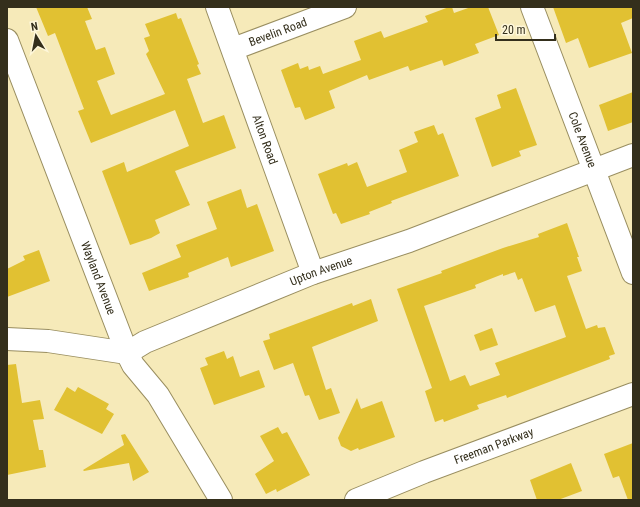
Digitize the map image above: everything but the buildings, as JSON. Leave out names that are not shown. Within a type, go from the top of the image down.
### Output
[{"type":"street","name":"Alton Road","points":[[217,7],[313,273]]},
{"type":"street","name":"Bevelin Road","points":[[233,50],[346,7]]},
{"type":"street","name":"Cole Avenue","points":[[532,7],[633,272]]},
{"type":"street","name":"Wayland Avenue","points":[[8,46],[127,353],[133,365],[158,395],[221,500]]},
{"type":"street","name":"Upton Avenue","points":[[127,353],[145,342],[313,273],[409,241],[633,155]]},
{"type":"street","points":[[7,339],[48,341],[127,353]]},
{"type":"street","name":"Freeman Parkway","points":[[356,500],[424,472],[633,394]]}]
